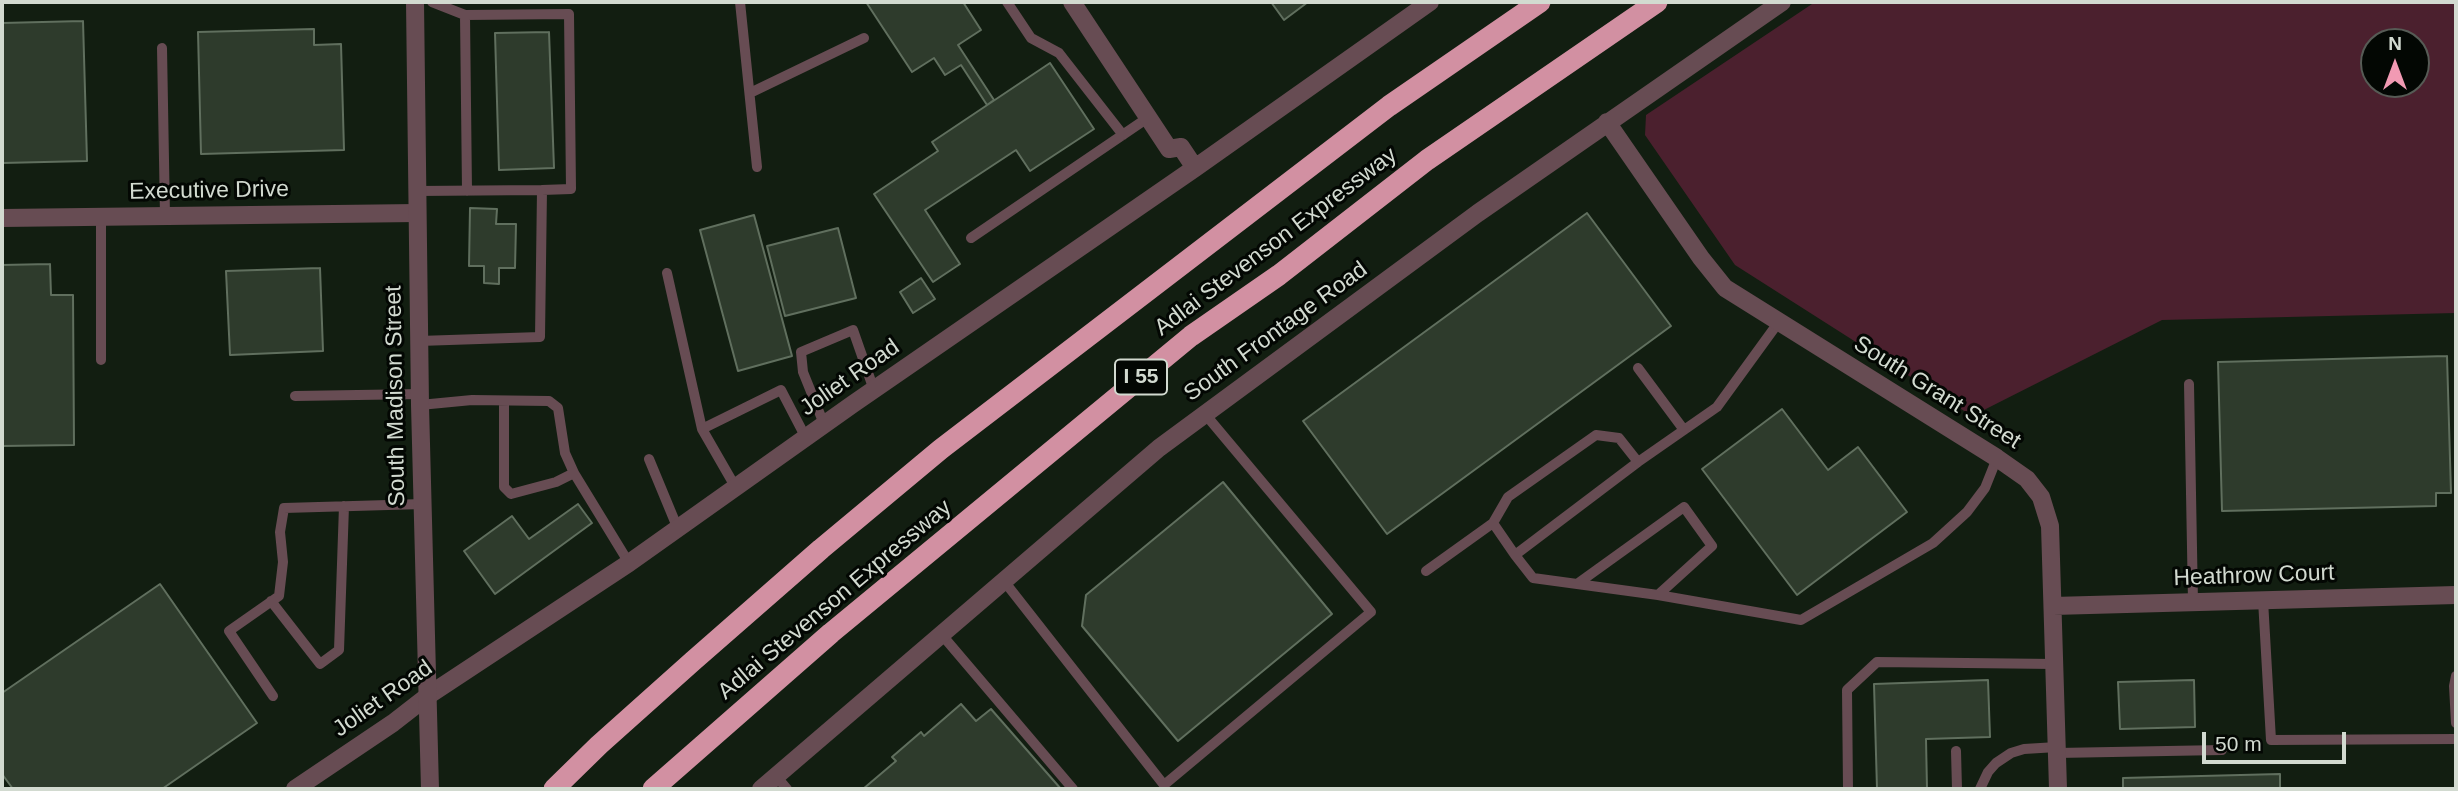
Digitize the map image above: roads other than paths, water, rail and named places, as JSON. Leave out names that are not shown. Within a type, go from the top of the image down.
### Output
[{"type":"highway","name":"Adlai Stevenson Expressway","points":[[554,789],[712,644],[941,449],[1389,106],[1540,2]]},
{"type":"highway","name":"Adlai Stevenson Expressway","points":[[653,789],[831,633],[1191,336],[1279,275],[1426,160],[1657,2]]},
{"type":"street","name":"South Madison Street","points":[[415,2],[420,400],[430,789]]},
{"type":"street","name":"Joliet Road","points":[[295,789],[393,723],[429,695],[629,564],[824,424],[1430,2]]},
{"type":"street","name":"South Frontage Road","points":[[761,789],[782,783],[942,635],[1159,448],[1478,213],[1782,2]]},
{"type":"street","points":[[1076,3],[1169,149],[1181,147],[1195,168]]},
{"type":"street","name":"South Grant Street","points":[[1607,122],[1725,288],[1997,458],[2027,479],[2041,497],[2050,526],[2058,789]]},
{"type":"street","name":"Executive Drive","points":[[2,218],[418,213]]},
{"type":"street","name":"Heathrow Court","points":[[2053,606],[2456,595]]},
{"type":"lane","points":[[417,191],[571,189],[569,14],[465,15],[432,2]]},
{"type":"lane","points":[[740,2],[757,167]]},
{"type":"lane","points":[[1007,2],[1031,38],[1059,53],[1123,135]]},
{"type":"lane","points":[[465,15],[467,191]]},
{"type":"lane","points":[[750,93],[864,38]]},
{"type":"lane","points":[[162,48],[165,216]]},
{"type":"lane","points":[[971,238],[1149,117]]},
{"type":"lane","points":[[419,341],[540,337],[542,190]]},
{"type":"lane","points":[[101,217],[101,360]]},
{"type":"lane","points":[[667,273],[702,429],[736,488]]},
{"type":"lane","points":[[1515,555],[1638,462],[1717,407],[1779,323]]},
{"type":"lane","points":[[824,424],[803,372],[801,352],[852,330],[874,390]]},
{"type":"lane","points":[[1638,368],[1684,430]]},
{"type":"lane","points":[[2189,384],[2193,602]]},
{"type":"lane","points":[[702,429],[781,390],[806,438]]},
{"type":"lane","points":[[295,396],[549,401],[558,408],[565,453],[574,472],[629,564]]},
{"type":"lane","points":[[504,401],[504,487],[511,494],[556,482],[574,472]]},
{"type":"lane","points":[[1004,581],[1164,785],[1371,612],[1205,414]]},
{"type":"lane","points":[[1426,571],[1493,523],[1508,497],[1595,435],[1619,438],[1638,462]]},
{"type":"lane","points":[[1493,523],[1533,578],[1658,595],[1801,620],[1933,543],[1967,512],[1984,488],[1997,458]]},
{"type":"lane","points":[[649,459],[678,529]]},
{"type":"lane","points":[[273,696],[229,631],[279,596],[283,562],[280,532],[284,508],[423,504]]},
{"type":"lane","points":[[271,601],[320,664],[339,650],[344,506]]},
{"type":"lane","points":[[1577,584],[1684,507],[1712,546],[1658,595]]},
{"type":"lane","points":[[2263,600],[2271,740],[2456,740]]},
{"type":"lane","points":[[942,635],[1073,789]]},
{"type":"lane","points":[[1848,789],[1846,690],[1877,662],[2055,664]]},
{"type":"lane","points":[[2456,676],[2456,723]]},
{"type":"lane","points":[[1980,789],[1996,763],[2024,749],[2222,750]]},
{"type":"lane","points":[[1956,751],[1957,789]]}]
